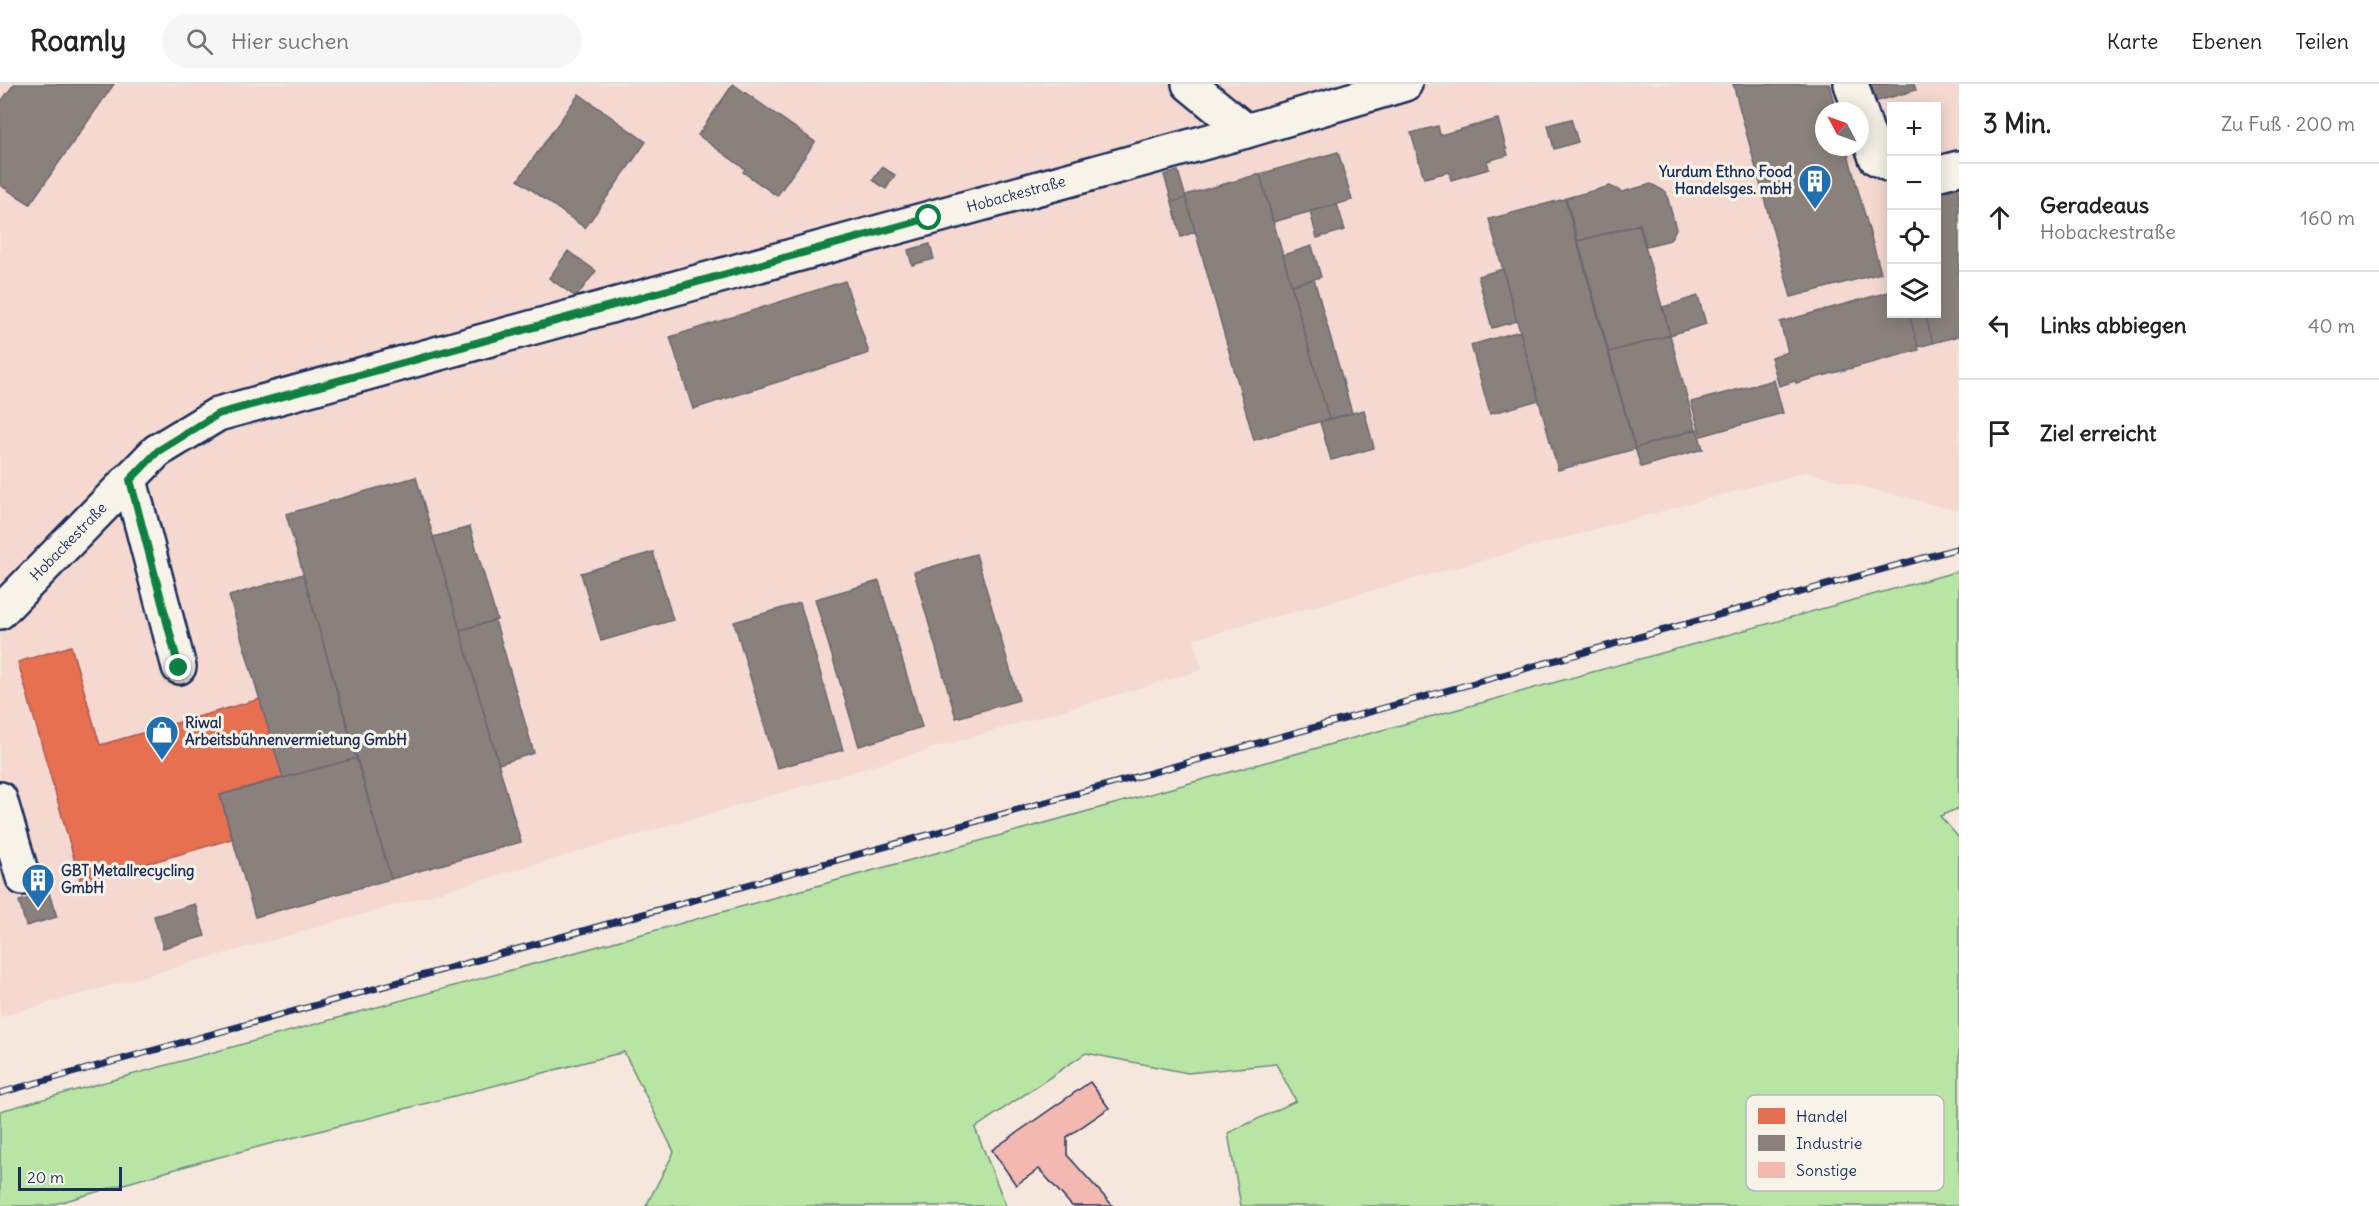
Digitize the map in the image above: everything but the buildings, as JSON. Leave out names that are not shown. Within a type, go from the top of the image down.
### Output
[{"type":"street","points":[[1190,84],[1246,131]]},
{"type":"street","name":"Hobackestraße","points":[[0,612],[158,451],[218,414],[1246,131],[1405,84]]},
{"type":"street","points":[[1851,84],[1876,158],[1887,164]]},
{"type":"street","points":[[1941,173],[1959,168]]},
{"type":"street","points":[[130,480],[179,668]]},
{"type":"street","points":[[0,799],[23,878]]},
{"type":"shaded area","points":[[0,84],[1959,84],[1959,509],[1954,510],[1806,472],[1194,639],[1202,670],[379,910],[0,1017]]},
{"type":"green space","points":[[1959,571],[1959,808],[1940,816],[1959,838],[1959,1206],[1241,1206],[1228,1133],[1296,1101],[1276,1064],[1188,1073],[1086,1053],[975,1128],[1006,1206],[646,1206],[674,1152],[624,1052],[200,1162],[48,1206],[0,1206],[0,1111]]},
{"type":"railway","points":[[0,1093],[1959,548]]},
{"type":"place","name":"Yurdum Ethno Food Handelsges. mbH","points":[[1815,210]]},
{"type":"place","name":"Riwal Arbeitsbühnenvermietung GmbH","points":[[162,761]]},
{"type":"place","name":"GBT Metallrecycling GmbH","points":[[38,909]]},
{"type":"route","points":[[179,668],[130,480],[158,451],[218,414],[929,218]]}]
